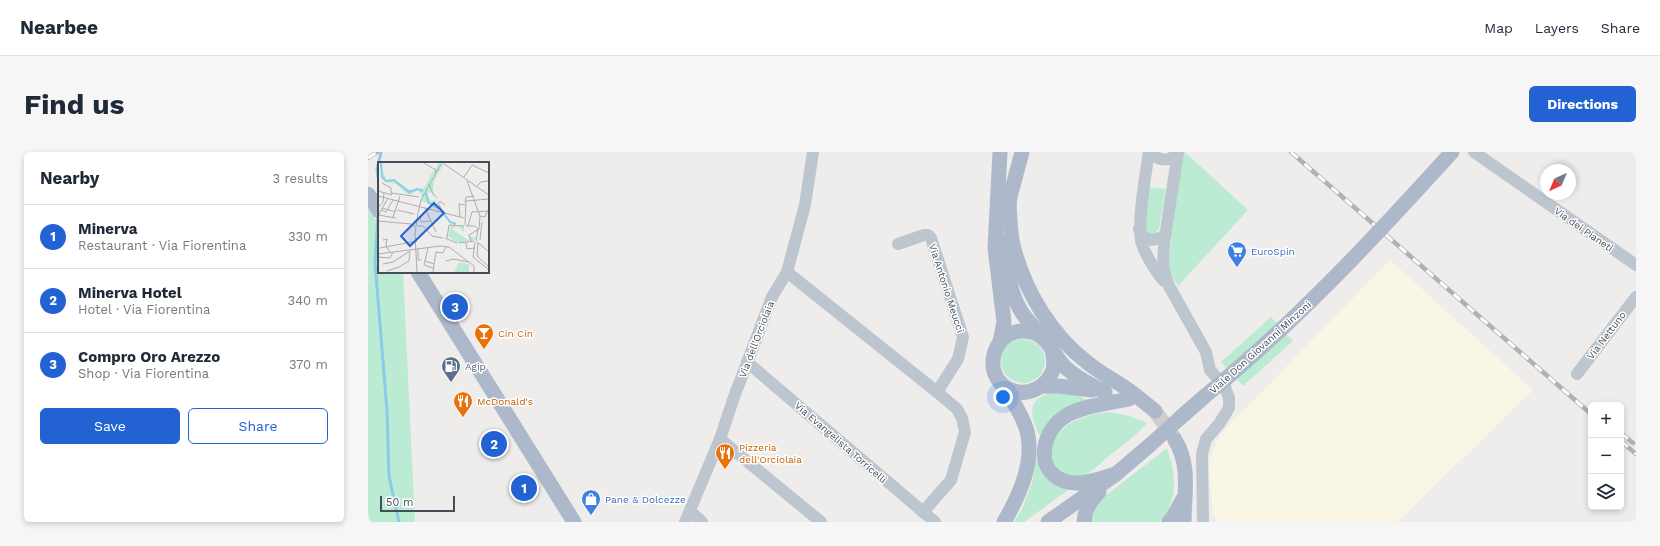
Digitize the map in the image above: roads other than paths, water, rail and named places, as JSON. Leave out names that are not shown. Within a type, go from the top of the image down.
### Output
[{"type":"main road","points":[[1000,152],[995,248],[1004,322],[1000,342]]},
{"type":"main road","points":[[1022,152],[1009,204],[1006,235],[1010,284],[1014,299],[1022,313],[1065,367],[1078,378],[1105,392]]},
{"type":"main road","name":"Viale Don Giovanni Minzoni","points":[[1048,522],[1116,474],[1251,357],[1323,291],[1388,224],[1452,152]]},
{"type":"main road","points":[[368,194],[378,209]]},
{"type":"main road","points":[[1000,381],[1007,388],[1021,392],[1028,392],[1041,387],[1058,386],[1105,392],[1129,399],[1155,411],[1124,387],[1087,362],[1055,331],[1041,311],[1022,273],[1011,236],[1009,204]]},
{"type":"main road","points":[[419,273],[574,522]]},
{"type":"main road","points":[[1004,522],[1020,492],[1028,461],[1029,446],[1027,431],[1021,417],[1015,404],[994,370],[993,362],[996,348],[1000,342],[1012,333],[1026,331],[1040,336],[1049,345],[1054,359],[1053,369],[1049,379],[1030,398],[1028,409],[1043,458],[1048,468],[1055,476],[1065,481],[1076,483],[1116,474]]},
{"type":"main road","points":[[1043,458],[1045,444],[1049,433],[1056,424],[1068,414],[1086,408],[1129,399]]},
{"type":"main road","points":[[1175,440],[1182,454],[1186,468],[1184,522]]},
{"type":"main road","points":[[1084,522],[1088,504],[1116,474]]},
{"type":"main road","points":[[1169,522],[1174,517],[1184,496]]},
{"type":"street","name":"Via dell'Orciolaia","points":[[688,517],[720,439],[734,397],[772,297],[787,272],[805,205],[813,152]]},
{"type":"street","points":[[1150,152],[1157,158],[1167,160],[1178,152]]},
{"type":"street","points":[[1150,152],[1139,230],[1142,244],[1159,276],[1169,286]]},
{"type":"street","points":[[1178,152],[1166,233],[1163,268],[1169,286],[1206,352],[1210,370],[1225,388],[1229,398],[1229,408],[1219,424],[1206,439],[1202,454],[1203,522]]},
{"type":"street","name":"Via dei Pianeti","points":[[1474,152],[1636,265]]},
{"type":"street","points":[[1139,230],[1147,239],[1152,240],[1161,238],[1166,233]]},
{"type":"street","name":"Via Antonio Meucci","points":[[898,244],[928,235],[931,238],[963,337],[958,359],[937,392]]},
{"type":"street","points":[[787,272],[957,409],[962,418],[965,432],[951,480],[923,512]]},
{"type":"street","name":"Via Nettuno","points":[[1577,374],[1636,297]]},
{"type":"street","name":"Via Evangelista Torricelli","points":[[748,362],[935,522]]},
{"type":"street","points":[[720,439],[821,522]]},
{"type":"street","points":[[688,517],[702,522]]},
{"type":"waterway","points":[[379,162],[381,152]]},
{"type":"waterway","points":[[378,166],[378,176]]},
{"type":"waterway","points":[[378,215],[375,262],[387,411],[389,476],[399,522]]},
{"type":"tunnel","points":[[1155,411],[1175,439]]},
{"type":"railway","points":[[368,158],[377,152]]},
{"type":"railway","points":[[1291,152],[1588,411]]},
{"type":"railway","points":[[1624,436],[1633,443]]},
{"type":"railway","points":[[1624,444],[1636,454]]},
{"type":"place","name":"EuroSpin","points":[[1237,268]]},
{"type":"place","name":"Compro Oro Arezzo","points":[[455,307]]},
{"type":"place","name":"Cin Cin","points":[[484,350]]},
{"type":"place","name":"Agip","points":[[451,383]]},
{"type":"place","name":"McDonald's","points":[[463,418]]},
{"type":"place","name":"Minerva Hotel","points":[[494,444]]},
{"type":"place","name":"Pizzeria dell'Orciolaia","points":[[725,470]]},
{"type":"place","name":"Minerva","points":[[524,488]]},
{"type":"place","name":"Pane & Dolcezze","points":[[591,516]]}]
